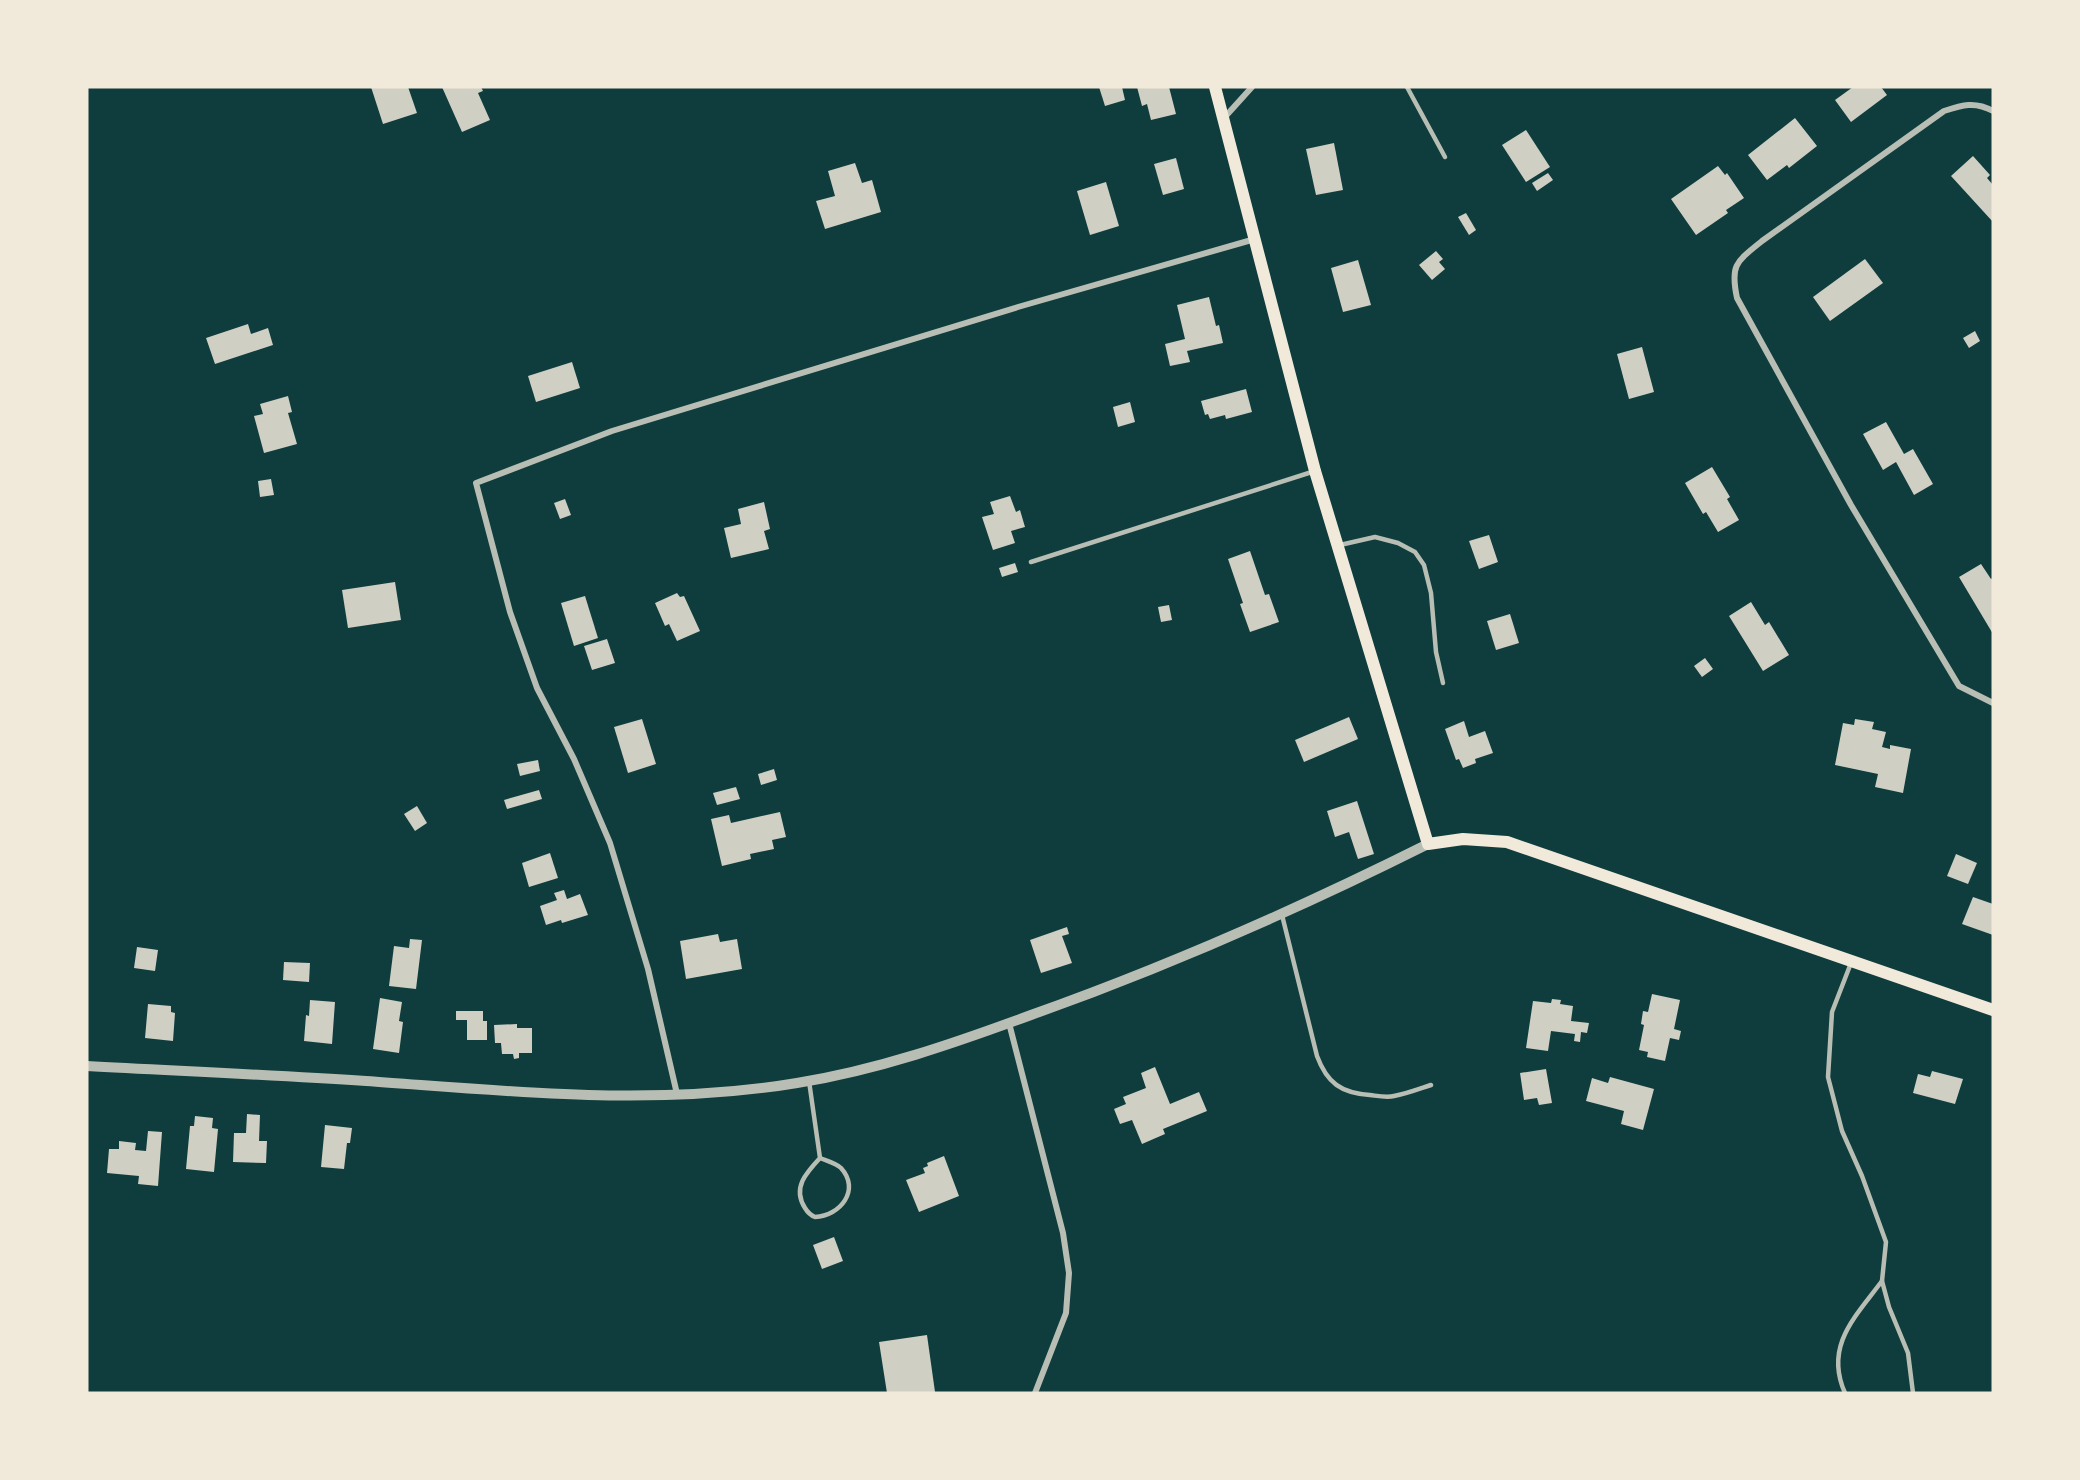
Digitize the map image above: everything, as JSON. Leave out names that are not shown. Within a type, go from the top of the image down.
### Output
[{"type":"main road","points":[[1215,87],[1256,239],[1274,321],[1315,471],[1428,844],[1463,839],[1507,842],[1993,1010]]},
{"type":"street","points":[[1224,118],[1252,87]]},
{"type":"street","points":[[1993,111],[1984,106],[1963,104],[1944,111],[1762,241],[1742,257],[1732,276],[1737,298],[1851,505],[1959,686],[1993,703]]},
{"type":"street","points":[[677,1094],[648,969],[610,843],[574,759],[537,688],[510,612],[476,483],[612,431],[1018,307],[1256,239]]},
{"type":"street","points":[[87,1066],[352,1080],[526,1093],[638,1096],[734,1091],[809,1081],[870,1068],[949,1045],[1090,994],[1351,882],[1428,844]]},
{"type":"street","points":[[1009,1023],[1063,1233],[1069,1273],[1066,1312],[1035,1393]]},
{"type":"lane","points":[[1407,87],[1445,157]]},
{"type":"lane","points":[[1031,562],[1315,471]]},
{"type":"lane","points":[[1337,545],[1375,537],[1398,543],[1415,552],[1424,565],[1431,593],[1436,652],[1443,683]]},
{"type":"lane","points":[[1281,912],[1317,1056],[1322,1069],[1331,1081],[1355,1094],[1392,1097],[1431,1085]]},
{"type":"lane","points":[[1852,961],[1832,1012],[1828,1077],[1842,1131],[1862,1176],[1886,1242],[1882,1281],[1889,1307],[1908,1353],[1913,1393]]},
{"type":"lane","points":[[809,1081],[820,1158]]},
{"type":"lane","points":[[820,1158],[840,1166],[846,1175],[849,1189],[847,1198],[840,1207],[830,1214],[815,1217],[809,1215],[801,1202],[799,1191],[806,1173],[820,1158]]},
{"type":"lane","points":[[1845,1393],[1840,1382],[1837,1356],[1843,1337],[1882,1281]]},
{"type":"building","points":[[371,87],[408,87],[417,113],[383,124]]},
{"type":"building","points":[[442,87],[481,87],[483,91],[478,93],[490,120],[462,132]]},
{"type":"building","points":[[1099,87],[1122,87],[1125,100],[1105,106]]},
{"type":"building","points":[[1137,87],[1169,87],[1176,114],[1151,120],[1147,104],[1142,106]]},
{"type":"building","points":[[1853,87],[1881,87],[1887,95],[1851,122],[1835,100]]},
{"type":"building","points":[[1795,118],[1817,146],[1789,168],[1787,165],[1767,180],[1748,155]]},
{"type":"building","points":[[1526,130],[1550,167],[1526,182],[1502,145]]},
{"type":"building","points":[[1334,143],[1343,190],[1316,195],[1306,149]]},
{"type":"building","points":[[1973,156],[1990,175],[1987,178],[1993,185],[1993,222],[1951,176]]},
{"type":"building","points":[[1176,158],[1184,189],[1163,195],[1154,164]]},
{"type":"building","points":[[855,163],[862,183],[872,180],[881,212],[825,229],[816,201],[835,196],[828,171]]},
{"type":"building","points":[[1718,166],[1725,175],[1727,173],[1744,198],[1726,210],[1728,213],[1696,235],[1671,199]]},
{"type":"building","points":[[1548,173],[1553,180],[1537,191],[1532,183]]},
{"type":"building","points":[[1106,182],[1119,226],[1090,235],[1077,191]]},
{"type":"building","points":[[1466,213],[1476,230],[1469,235],[1458,217]]},
{"type":"building","points":[[1436,251],[1443,259],[1439,262],[1445,269],[1432,280],[1419,265]]},
{"type":"building","points":[[1865,259],[1883,283],[1830,321],[1813,297]]},
{"type":"building","points":[[1358,260],[1371,305],[1343,312],[1331,268]]},
{"type":"building","points":[[1209,297],[1223,343],[1187,351],[1190,362],[1170,366],[1165,344],[1185,339],[1177,305]]},
{"type":"building","points":[[248,324],[251,334],[268,328],[273,345],[215,364],[206,338]]},
{"type":"building","points":[[1975,331],[1980,341],[1969,348],[1963,338]]},
{"type":"building","points":[[1642,347],[1654,392],[1629,399],[1617,354]]},
{"type":"building","points":[[572,362],[580,388],[536,402],[528,376]]},
{"type":"building","points":[[1246,389],[1252,412],[1226,419],[1225,415],[1210,419],[1208,414],[1205,415],[1201,401]]},
{"type":"building","points":[[288,396],[292,412],[288,413],[297,444],[264,453],[254,416],[263,414],[260,404]]},
{"type":"building","points":[[1130,402],[1135,422],[1118,427],[1113,407]]},
{"type":"building","points":[[1886,422],[1904,454],[1913,449],[1933,484],[1914,495],[1896,462],[1883,470],[1863,434]]},
{"type":"building","points":[[1712,467],[1730,497],[1727,499],[1739,520],[1718,532],[1706,512],[1703,514],[1685,483]]},
{"type":"building","points":[[271,479],[274,495],[260,497],[258,481]]},
{"type":"building","points":[[1010,496],[1016,512],[1020,510],[1025,527],[1011,531],[1015,543],[993,550],[982,517],[994,514],[990,502]]},
{"type":"building","points":[[565,499],[571,515],[560,519],[554,503]]},
{"type":"building","points":[[764,502],[770,529],[764,531],[769,549],[731,558],[724,528],[741,524],[738,509]]},
{"type":"building","points":[[1489,535],[1498,562],[1479,569],[1469,541]]},
{"type":"building","points":[[1250,551],[1265,595],[1269,594],[1279,622],[1250,632],[1228,559]]},
{"type":"building","points":[[1015,563],[1018,572],[1002,577],[999,568]]},
{"type":"building","points":[[1981,564],[1991,579],[1993,578],[1993,634],[1959,577]]},
{"type":"building","points":[[395,582],[401,620],[348,628],[342,590]]},
{"type":"building","points":[[677,593],[680,597],[684,596],[700,631],[677,641],[669,624],[665,626],[655,603]]},
{"type":"building","points":[[585,596],[598,638],[574,646],[561,603]]},
{"type":"building","points":[[1751,602],[1765,625],[1769,622],[1789,655],[1763,671],[1729,616]]},
{"type":"building","points":[[1169,605],[1172,620],[1161,622],[1158,607]]},
{"type":"building","points":[[1510,614],[1519,643],[1496,650],[1487,621]]},
{"type":"building","points":[[607,639],[615,663],[592,670],[584,646]]},
{"type":"building","points":[[1705,658],[1713,669],[1702,677],[1694,666]]},
{"type":"building","points":[[1349,717],[1358,739],[1304,762],[1295,740]]},
{"type":"building","points":[[642,719],[656,764],[628,773],[614,727]]},
{"type":"building","points":[[1855,719],[1874,722],[1872,729],[1886,732],[1882,747],[1890,749],[1890,745],[1911,749],[1903,793],[1875,787],[1878,774],[1835,765],[1843,723],[1854,725]]},
{"type":"building","points":[[1464,721],[1469,737],[1485,731],[1493,753],[1475,759],[1476,763],[1463,768],[1459,759],[1456,760],[1445,729]]},
{"type":"building","points":[[538,760],[540,771],[520,776],[517,764]]},
{"type":"building","points":[[774,769],[777,780],[761,785],[758,774]]},
{"type":"building","points":[[736,787],[740,799],[717,805],[713,793]]},
{"type":"building","points":[[539,790],[542,799],[507,809],[504,800]]},
{"type":"building","points":[[1357,801],[1374,854],[1358,859],[1349,832],[1335,837],[1327,811]]},
{"type":"building","points":[[417,806],[427,823],[415,831],[404,814]]},
{"type":"building","points":[[780,812],[786,837],[772,840],[774,849],[750,854],[751,859],[722,866],[711,819],[729,815],[731,823]]},
{"type":"building","points":[[550,853],[558,878],[529,887],[522,863]]},
{"type":"building","points":[[1956,854],[1977,863],[1968,884],[1947,876]]},
{"type":"building","points":[[564,890],[567,899],[580,894],[588,915],[546,925],[540,906],[557,900],[554,893]]},
{"type":"building","points":[[1973,897],[1993,904],[1993,935],[1962,924]]},
{"type":"building","points":[[1067,927],[1069,934],[1062,936],[1072,963],[1041,973],[1030,940]]},
{"type":"building","points":[[718,934],[720,942],[737,939],[742,969],[686,979],[680,941]]},
{"type":"building","points":[[410,939],[422,940],[416,989],[389,986],[394,946],[409,948]]},
{"type":"building","points":[[137,947],[158,950],[155,971],[134,968]]},
{"type":"building","points":[[284,962],[310,963],[309,982],[283,980]]},
{"type":"building","points":[[1652,994],[1680,1000],[1674,1029],[1681,1031],[1679,1040],[1670,1038],[1665,1061],[1647,1057],[1648,1052],[1639,1050],[1644,1025],[1641,1024],[1643,1011],[1648,1012]]},
{"type":"building","points":[[380,998],[402,1002],[399,1021],[403,1022],[399,1053],[373,1049]]},
{"type":"building","points":[[1552,999],[1561,1000],[1560,1004],[1573,1006],[1571,1021],[1589,1023],[1587,1033],[1581,1032],[1580,1042],[1574,1041],[1575,1034],[1551,1031],[1548,1051],[1526,1048],[1533,1001],[1551,1003]]},
{"type":"building","points":[[310,1000],[335,1002],[332,1044],[304,1041]]},
{"type":"building","points":[[148,1004],[171,1006],[171,1012],[175,1013],[173,1041],[145,1038]]},
{"type":"building","points":[[456,1011],[483,1011],[483,1021],[487,1021],[487,1040],[467,1040],[467,1020],[456,1020]]},
{"type":"building","points":[[517,1024],[517,1028],[532,1028],[532,1053],[519,1053],[519,1058],[514,1059],[513,1054],[502,1054],[501,1043],[495,1043],[494,1025]]},
{"type":"building","points":[[1155,1067],[1170,1104],[1199,1092],[1207,1111],[1163,1129],[1165,1134],[1142,1144],[1132,1120],[1120,1124],[1114,1109],[1126,1104],[1123,1097],[1146,1088],[1141,1073]]},
{"type":"building","points":[[1546,1069],[1552,1103],[1539,1105],[1537,1098],[1524,1100],[1520,1073]]},
{"type":"building","points":[[1932,1071],[1963,1079],[1955,1104],[1913,1093],[1918,1074],[1930,1077]]},
{"type":"building","points":[[1610,1077],[1654,1089],[1643,1130],[1621,1124],[1624,1111],[1586,1101],[1592,1078],[1608,1083]]},
{"type":"building","points":[[247,1114],[260,1115],[259,1141],[267,1141],[266,1163],[233,1162],[234,1133],[246,1133]]},
{"type":"building","points":[[195,1116],[213,1118],[212,1128],[218,1129],[214,1172],[186,1169],[190,1126],[194,1126]]},
{"type":"building","points":[[325,1125],[352,1128],[350,1143],[347,1143],[344,1169],[321,1167]]},
{"type":"building","points":[[148,1131],[162,1132],[158,1186],[138,1184],[139,1176],[107,1173],[109,1149],[119,1149],[119,1141],[136,1143],[135,1150],[146,1151]]},
{"type":"building","points":[[944,1156],[959,1196],[919,1212],[906,1180],[925,1173],[923,1168],[928,1166],[927,1163]]},
{"type":"building","points":[[834,1237],[843,1261],[822,1269],[813,1245]]},
{"type":"building","points":[[927,1335],[935,1392],[887,1393],[879,1342]]}]
